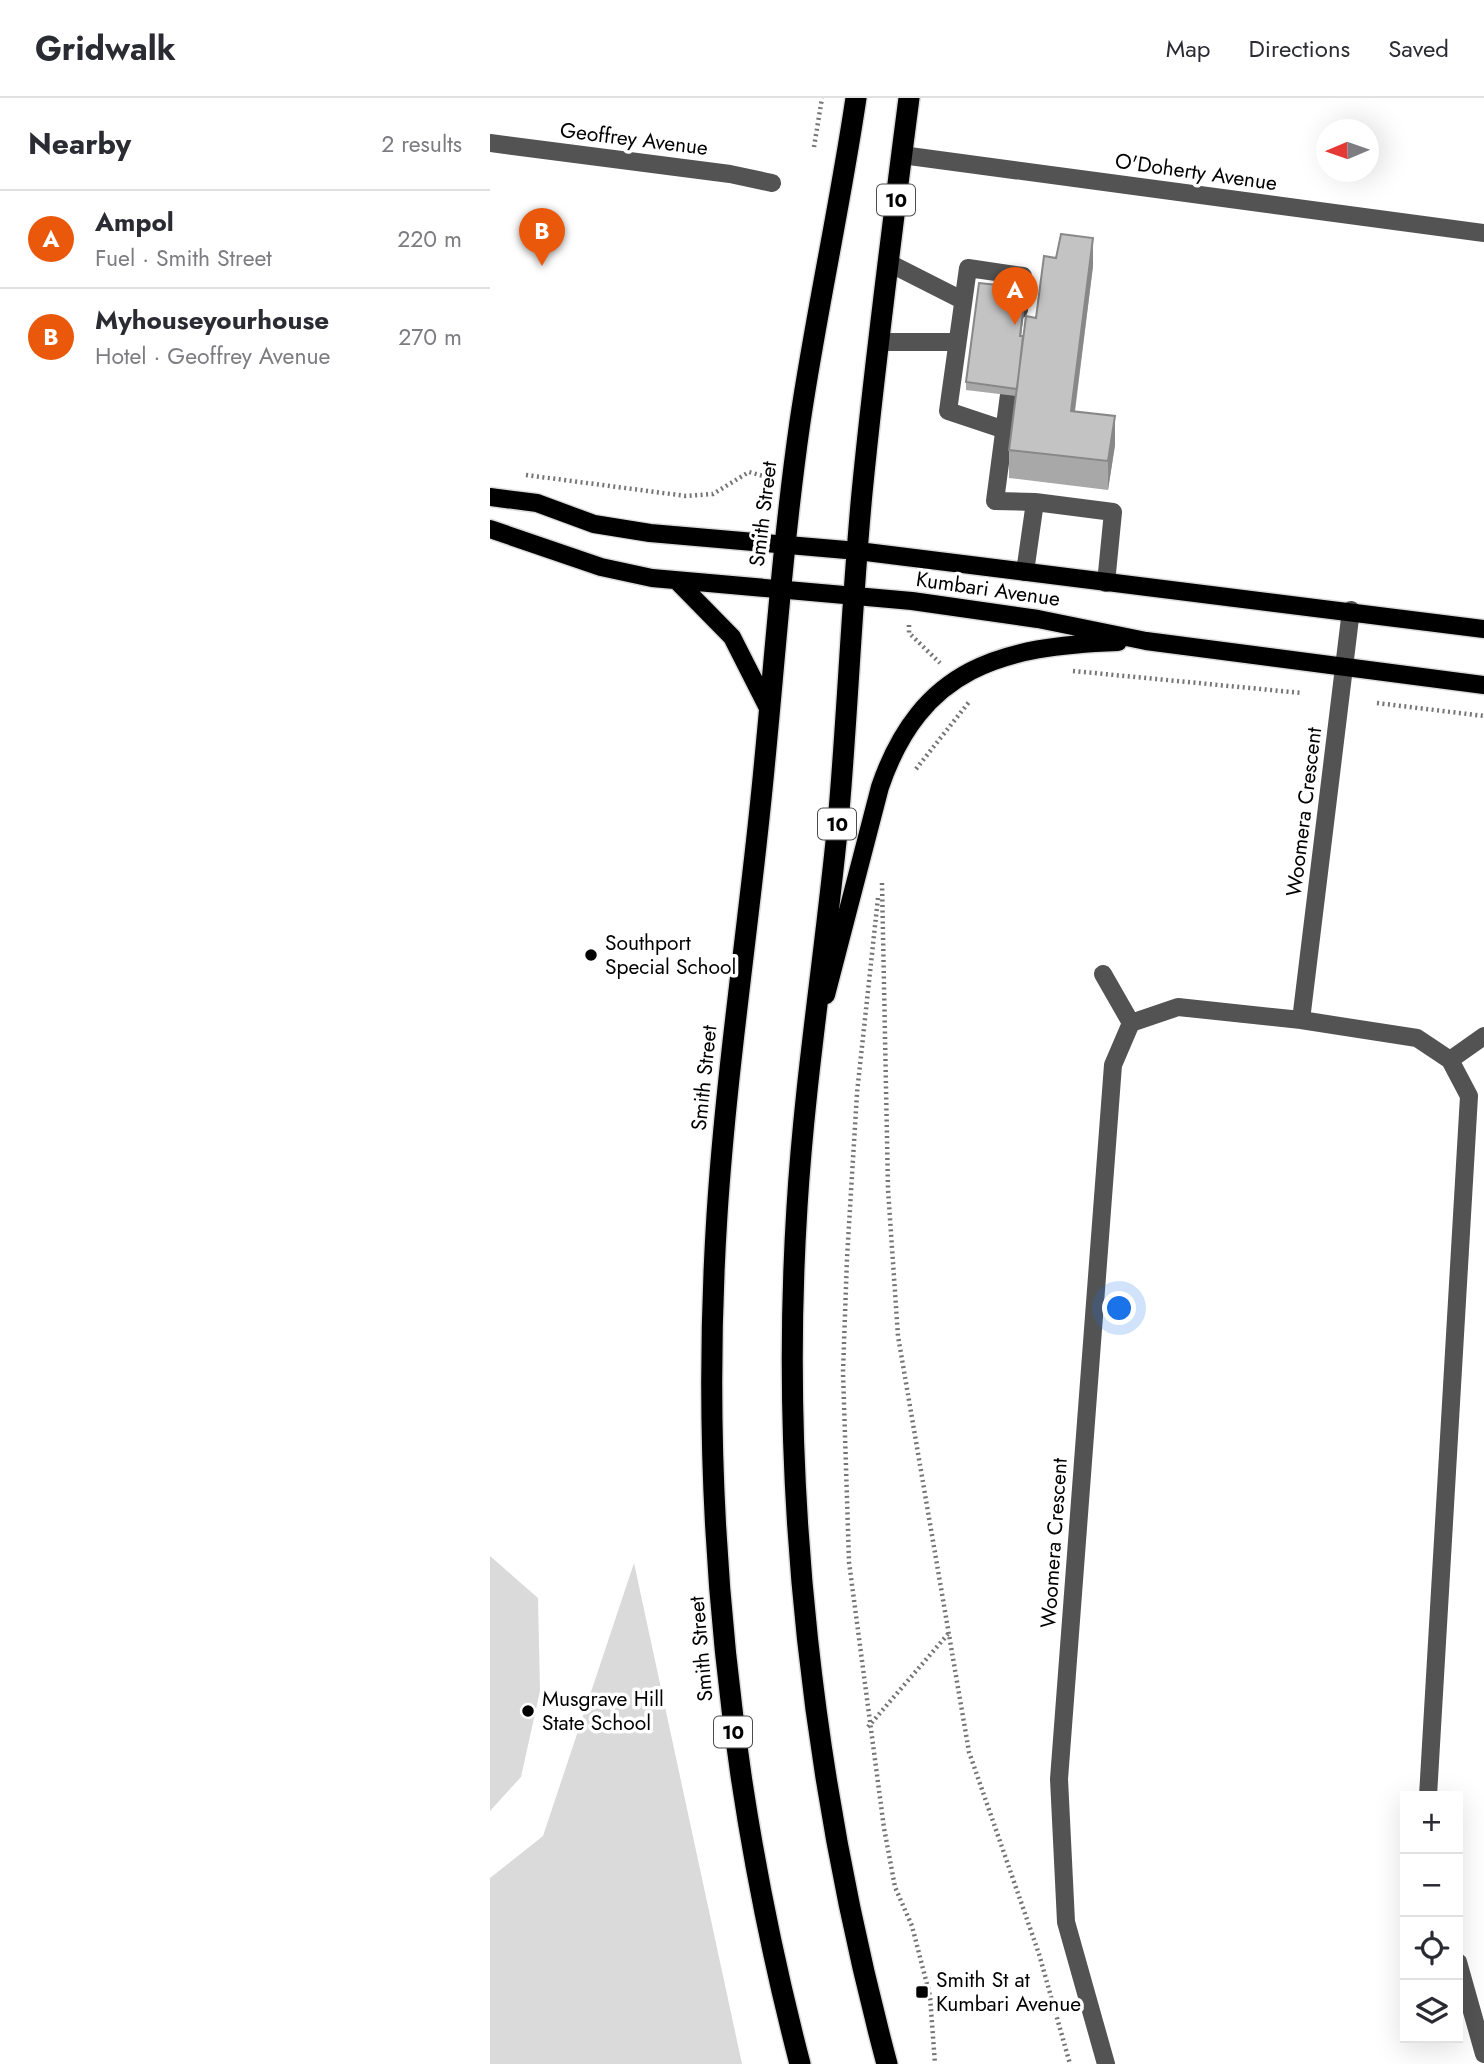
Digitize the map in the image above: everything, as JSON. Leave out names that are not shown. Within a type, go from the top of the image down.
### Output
[{"type":"highway","name":"Smith Street","points":[[800,2064],[758,1885],[733,1728],[716,1525],[712,1393],[715,1258],[724,1122],[769,710],[783,544],[801,418],[856,98]]},
{"type":"highway","name":"10","points":[[887,2064],[850,1915],[834,1826],[810,1655],[795,1412],[794,1281],[797,1208],[811,1052],[839,815],[858,551],[909,98]]},
{"type":"main road","name":"Kumbari Avenue","points":[[490,497],[537,503],[594,524],[650,533],[858,551],[1106,583],[1351,610],[1484,629]]},
{"type":"main road","name":"Kumbari Avenue","points":[[490,530],[601,568],[678,582],[855,596],[1001,613],[1146,640],[1484,685]]},
{"type":"main road","points":[[678,582],[732,637],[769,710]]},
{"type":"main road","points":[[811,1052],[880,787],[892,755],[915,719],[956,680],[1007,654],[1058,644],[1146,640]]},
{"type":"street","name":"Geoffrey Avenue","points":[[490,143],[730,174],[772,183]]},
{"type":"street","name":"O'Doherty Avenue","points":[[902,155],[1484,233]]},
{"type":"street","points":[[889,263],[962,300]]},
{"type":"street","points":[[1005,430],[948,411],[968,268],[1023,276],[1017,327]]},
{"type":"street","points":[[880,342],[957,342]]},
{"type":"street","points":[[1014,353],[995,501],[1035,502],[1113,512],[1106,583]]},
{"type":"street","points":[[1025,572],[1035,502]]},
{"type":"street","name":"Woomera Crescent","points":[[1301,1020],[1351,610]]},
{"type":"street","points":[[1103,974],[1130,1024],[1178,1007],[1301,1020],[1417,1038],[1450,1060],[1469,1096],[1428,1791]]},
{"type":"street","name":"Woomera Crescent","points":[[1106,2064],[1066,1922],[1059,1779],[1113,1065],[1130,1024]]},
{"type":"street","points":[[1450,1060],[1484,1036]]},
{"type":"street","points":[[1463,1980],[1484,2054]]},
{"type":"path","points":[[814,148],[822,98]]},
{"type":"path","points":[[515,474],[686,496],[713,494],[749,472],[769,478]]},
{"type":"path","points":[[909,625],[908,633],[946,669]]},
{"type":"path","points":[[1072,671],[1302,693]]},
{"type":"path","points":[[911,775],[972,699]]},
{"type":"path","points":[[1377,703],[1484,716]]},
{"type":"path","points":[[935,2064],[930,1996],[912,1926],[895,1887],[868,1727],[849,1562],[843,1372],[857,1093],[881,869],[888,1189],[898,1336],[969,1752],[1039,1954],[1070,2064]]},
{"type":"path","points":[[868,1727],[949,1633]]},
{"type":"shaded area","points":[[490,1556],[538,1598],[540,1691],[521,1777],[490,1811]]},
{"type":"shaded area","points":[[634,1563],[742,2064],[490,2064],[490,1878],[543,1836]]},
{"type":"building","points":[[1061,234],[1093,238],[1071,411],[1115,416],[1108,461],[1009,450],[1026,316],[1036,318],[1044,256],[1056,258]]},
{"type":"building","points":[[979,283],[1026,288],[1017,389],[966,382]]},
{"type":"place","name":"Myhouseyourhouse","points":[[542,266]]},
{"type":"place","name":"Ampol","points":[[1015,325]]},
{"type":"place","name":"Southport Special School","points":[[591,955]]},
{"type":"place","name":"Musgrave Hill State School","points":[[528,1711]]},
{"type":"place","name":"Smith St at Kumbari Avenue","points":[[922,1992]]}]
